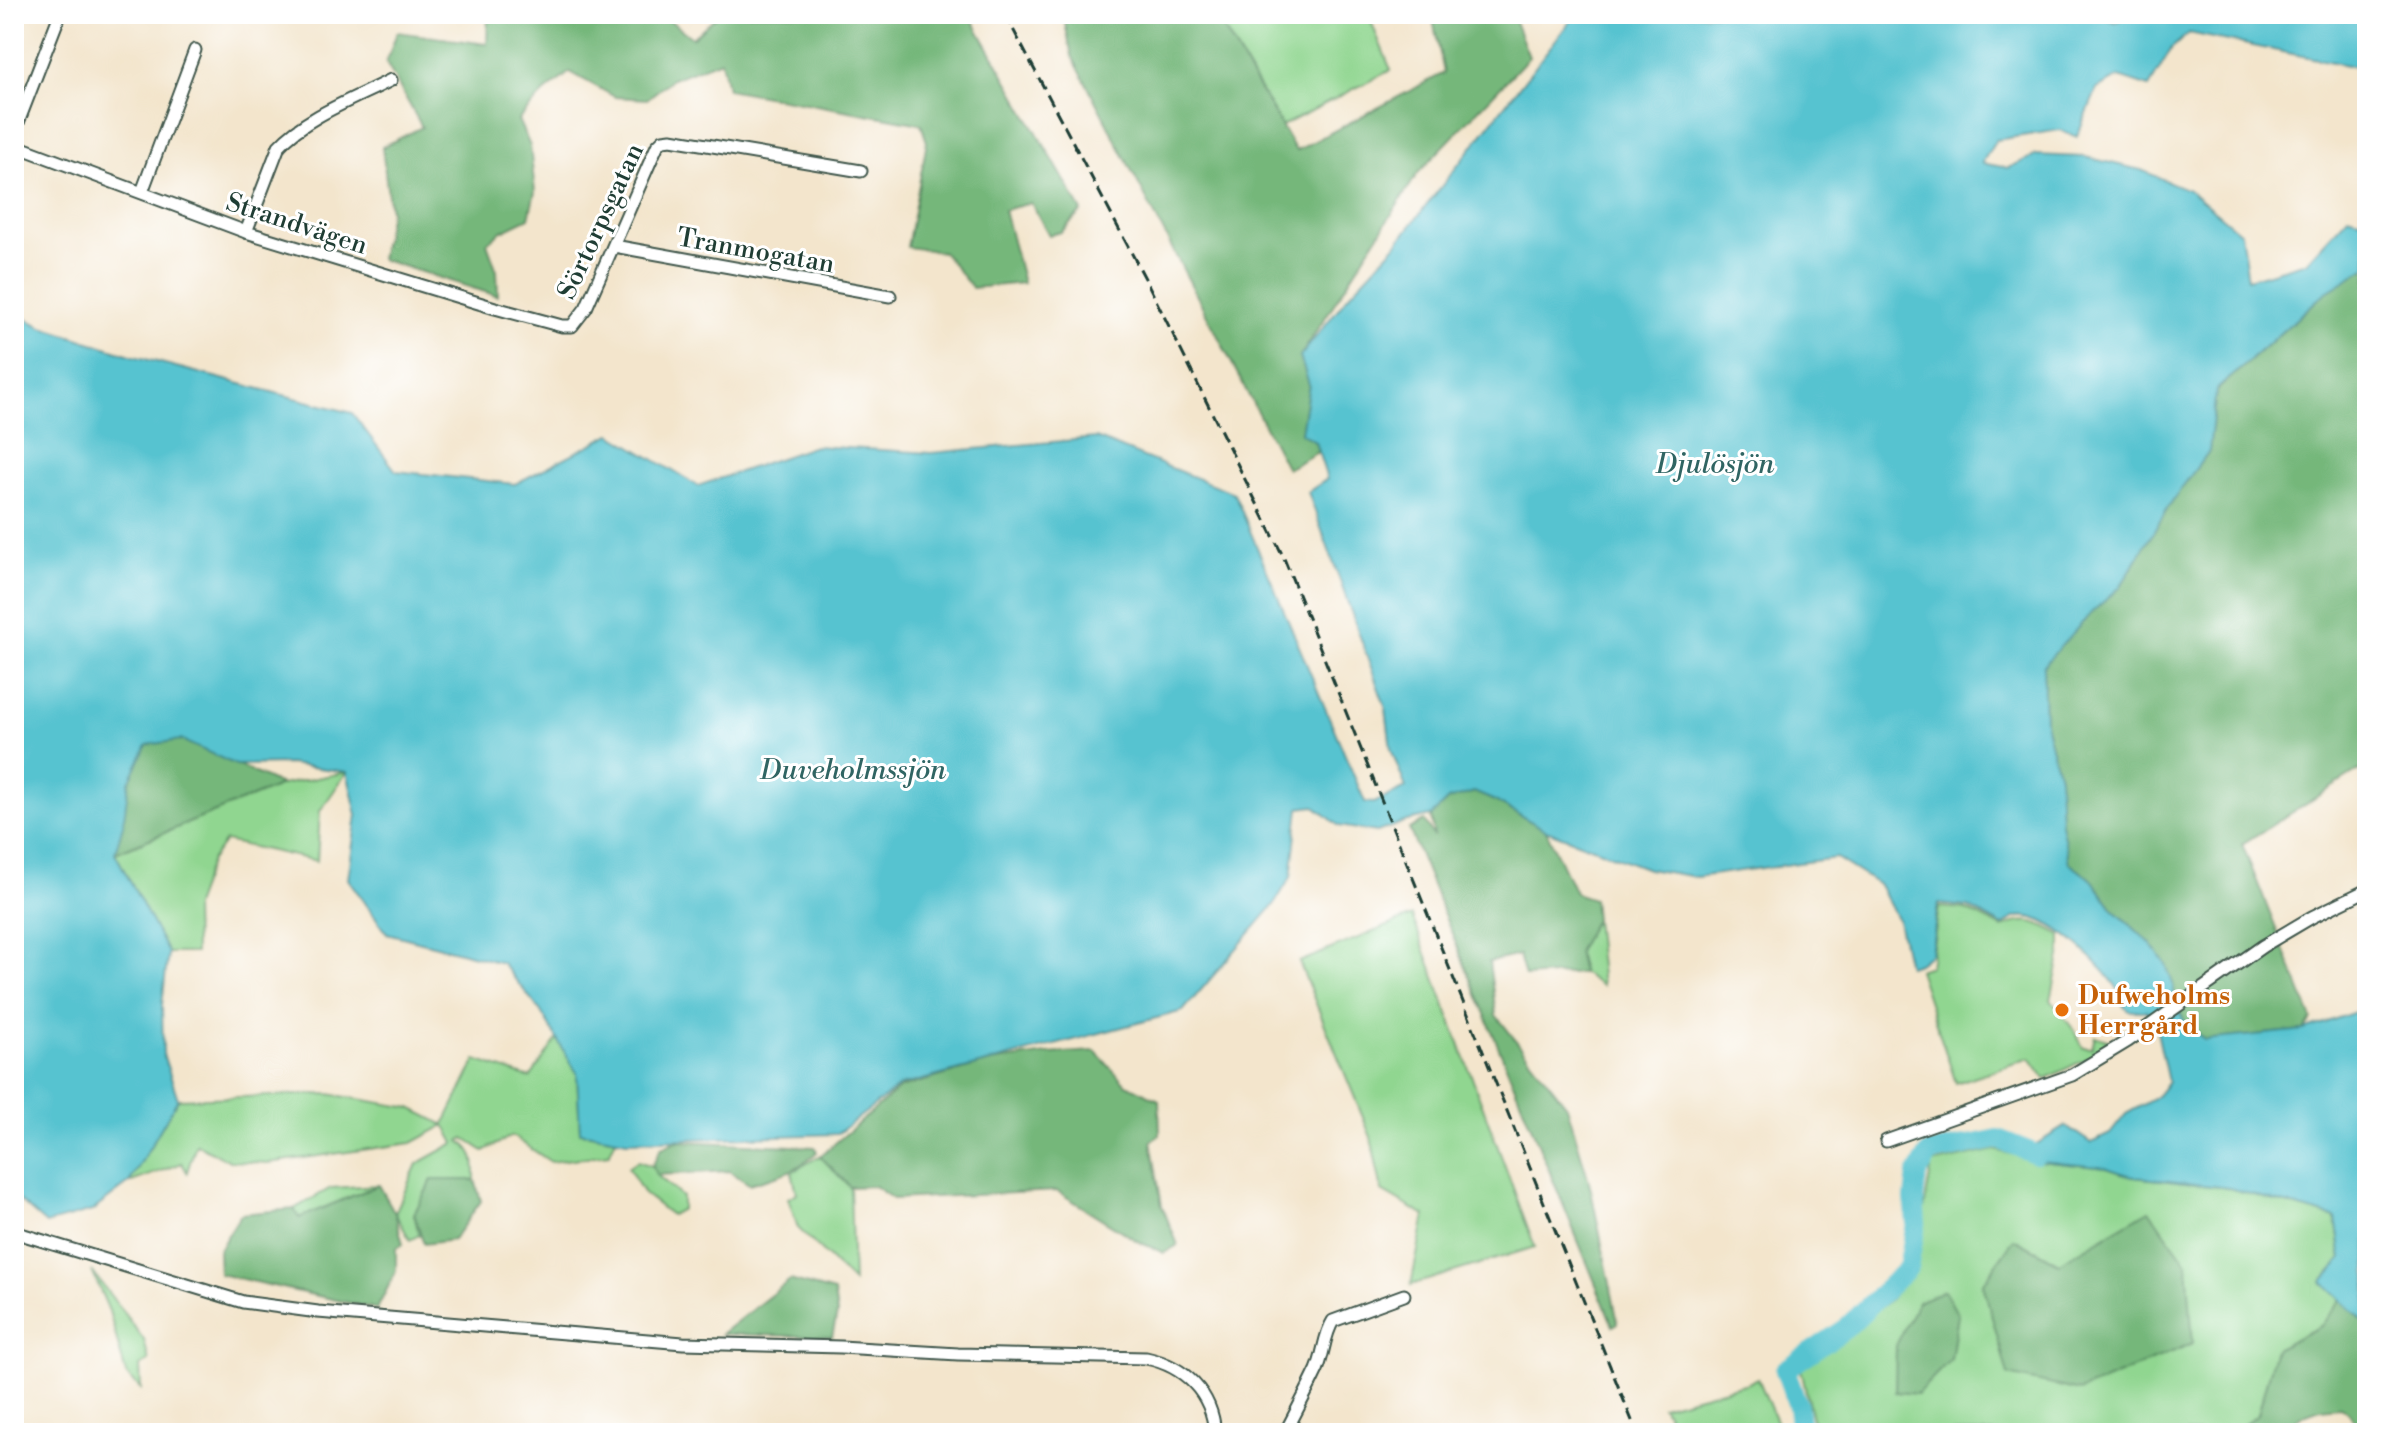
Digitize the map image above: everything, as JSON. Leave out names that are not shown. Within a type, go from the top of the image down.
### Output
[{"type":"street","points":[[14,133],[60,14]]},
{"type":"street","points":[[142,192],[195,50]]},
{"type":"street","points":[[246,232],[279,146],[286,138],[391,80]]},
{"type":"street","name":"Sörtorpsgatan","points":[[572,326],[586,308],[657,146],[663,140],[861,171]]},
{"type":"street","name":"Strandvägen","points":[[14,145],[246,232],[495,308],[572,326]]},
{"type":"street","name":"Tranmogatan","points":[[614,246],[890,296]]},
{"type":"street","points":[[1886,1141],[2072,1075],[2152,1024],[2263,946],[2367,890]]},
{"type":"street","points":[[14,1232],[243,1302],[318,1312],[683,1343],[1146,1358],[1162,1361],[1188,1376],[1199,1387],[1208,1404],[1215,1433]]},
{"type":"street","points":[[1285,1433],[1317,1369],[1333,1321],[1404,1295]]},
{"type":"green space","points":[[488,14],[662,14],[692,38],[719,14],[969,14],[1082,211],[1061,232],[1049,235],[1031,203],[1004,210],[1023,283],[972,288],[943,252],[907,247],[927,142],[921,124],[727,89],[721,60],[672,79],[647,99],[615,97],[570,72],[518,120],[530,146],[535,192],[529,218],[500,232],[487,243],[497,271],[498,296],[380,259],[390,212],[382,147],[422,127],[386,63],[397,32],[487,44]]},
{"type":"green space","points":[[1063,14],[1215,14],[1296,151],[1444,73],[1432,15],[1512,14],[1529,57],[1418,173],[1300,357],[1309,384],[1301,433],[1315,442],[1318,452],[1287,469],[1072,56]]},
{"type":"green space","points":[[1215,14],[1368,14],[1391,70],[1282,126]]},
{"type":"green space","points":[[2367,267],[2367,768],[2242,844],[2312,1019],[2304,1030],[2204,1040],[2185,1022],[2173,1001],[2173,984],[2151,944],[2113,909],[2093,881],[2069,863],[2061,823],[2059,777],[2045,723],[2043,665],[2120,587],[2174,498],[2209,451],[2216,391],[2325,293]]},
{"type":"green space","points":[[181,739],[281,785],[115,853],[129,782],[146,745]]},
{"type":"green space","points":[[347,772],[320,811],[317,861],[225,841],[211,860],[194,906],[195,953],[168,953],[115,853],[281,785]]},
{"type":"green space","points":[[1474,792],[1546,830],[1575,893],[1593,899],[1595,919],[1577,952],[1582,973],[1525,977],[1519,955],[1489,962],[1496,1015],[1567,1106],[1590,1185],[1618,1323],[1613,1326],[1409,829],[1424,821],[1434,837],[1431,816],[1448,800]]},
{"type":"green space","points":[[1939,907],[1965,909],[2003,928],[2026,922],[2061,935],[2061,952],[2051,1000],[2077,1034],[2083,1048],[2092,1048],[2095,1036],[2113,1042],[2107,1049],[2045,1079],[2030,1058],[1956,1083],[1918,970],[1930,966]]},
{"type":"green space","points":[[1412,916],[1535,1247],[1411,1285],[1425,1216],[1382,1191],[1371,1137],[1299,962]]},
{"type":"green space","points":[[1595,919],[1602,986],[1582,973],[1577,952]]},
{"type":"green space","points":[[557,1039],[577,1073],[580,1132],[616,1139],[609,1154],[551,1162],[512,1136],[484,1151],[464,1138],[460,1141],[474,1158],[475,1180],[432,1180],[414,1214],[419,1235],[410,1240],[395,1213],[417,1164],[455,1143],[445,1125],[412,1143],[268,1163],[230,1161],[196,1144],[187,1172],[182,1163],[129,1183],[178,1099],[329,1094],[411,1108],[444,1125],[476,1060],[530,1078]]},
{"type":"green space","points":[[1095,1051],[1125,1083],[1159,1100],[1160,1135],[1151,1141],[1162,1206],[1178,1245],[1164,1253],[1139,1242],[1057,1191],[893,1199],[874,1186],[850,1187],[820,1156],[900,1088],[990,1062]]},
{"type":"green space","points":[[676,1141],[815,1147],[817,1152],[794,1169],[749,1184],[729,1171],[657,1175],[652,1166],[661,1148]]},
{"type":"green space","points":[[1995,1150],[2040,1161],[2107,1168],[2134,1177],[2229,1188],[2336,1218],[2342,1259],[2322,1282],[2342,1298],[2321,1326],[2275,1349],[2258,1415],[2231,1433],[1815,1433],[1801,1369],[1887,1302],[1913,1273],[1932,1164]],"holes":[[[2014,1239],[2059,1263],[1983,1283]]]},
{"type":"green space","points":[[820,1156],[850,1187],[853,1282],[798,1228],[788,1198],[797,1193],[792,1172]]},
{"type":"green space","points":[[638,1161],[652,1166],[657,1175],[682,1197],[682,1209],[671,1215],[644,1194],[628,1167]]},
{"type":"green space","points":[[432,1180],[475,1180],[481,1201],[453,1240],[424,1244],[414,1214]]},
{"type":"green space","points":[[379,1185],[299,1218],[294,1209],[331,1188]]},
{"type":"green space","points":[[379,1185],[395,1213],[403,1244],[396,1248],[396,1271],[377,1309],[219,1274],[218,1251],[241,1214],[294,1209],[299,1218]]},
{"type":"green space","points":[[2149,1210],[2187,1263],[2193,1343],[2080,1391],[2008,1375],[1983,1284],[2014,1239],[2059,1263]]},
{"type":"green space","points":[[92,1271],[144,1340],[149,1361],[140,1366],[141,1389],[126,1374],[109,1311]]},
{"type":"green space","points":[[790,1280],[834,1292],[837,1314],[832,1337],[721,1334]]},
{"type":"green space","points":[[1944,1290],[1958,1315],[1951,1359],[1917,1394],[1895,1392],[1896,1345],[1918,1302]]},
{"type":"green space","points":[[2342,1298],[2367,1324],[2367,1429],[2359,1429],[2349,1413],[2340,1407],[2320,1409],[2301,1416],[2279,1433],[2231,1433],[2258,1415],[2275,1349],[2321,1326]]},
{"type":"green space","points":[[1758,1378],[1781,1433],[1685,1433],[1673,1425],[1662,1406],[1748,1383]]},
{"type":"water","points":[[1576,14],[2094,14],[2116,22],[2132,14],[2367,14],[2367,69],[2189,33],[2172,48],[2149,87],[2119,77],[2097,89],[2077,137],[2060,130],[1996,140],[1982,163],[2008,168],[2036,155],[2085,157],[2141,170],[2189,190],[2241,233],[2248,279],[2306,262],[2348,216],[2367,221],[2367,267],[2325,293],[2216,390],[2209,451],[2174,498],[2120,587],[2092,612],[2043,666],[2045,723],[2059,777],[2061,823],[2069,863],[2093,881],[2113,909],[2151,944],[2166,965],[2173,984],[2173,1001],[2185,1022],[2204,1040],[2304,1030],[2367,1008],[2367,1324],[2322,1282],[2342,1259],[2336,1218],[2229,1188],[2134,1177],[2107,1168],[2040,1161],[2035,1145],[2066,1126],[2091,1143],[2110,1134],[2126,1114],[2155,1098],[2168,1082],[2156,1027],[2146,1011],[2129,1011],[2119,1000],[2122,996],[2104,971],[2059,931],[2028,917],[2014,918],[2003,926],[1968,907],[1938,904],[1931,953],[1908,966],[1898,920],[1879,885],[1836,858],[1696,877],[1648,869],[1546,830],[1474,792],[1448,800],[1431,816],[1377,832],[1339,826],[1315,806],[1299,808],[1291,877],[1273,906],[1183,1011],[900,1086],[837,1134],[627,1141],[580,1132],[577,1073],[540,1010],[502,963],[387,933],[348,879],[357,815],[347,772],[289,764],[236,765],[181,740],[147,745],[129,782],[123,825],[115,853],[168,953],[162,1005],[163,1054],[178,1099],[129,1183],[92,1211],[46,1224],[14,1196],[14,312],[42,327],[134,356],[352,413],[396,471],[515,484],[611,434],[698,486],[815,446],[931,453],[1096,438],[1234,493],[1365,802],[1374,803],[1406,788],[1391,749],[1386,709],[1308,492],[1327,479],[1315,442],[1301,433],[1309,384],[1300,357],[1349,295],[1394,247]]},
{"type":"waterway","points":[[1801,1433],[1798,1406],[1785,1370],[1845,1329],[1908,1268],[1916,1224],[1914,1199],[1917,1174],[1930,1153],[1998,1139],[2036,1154]]},
{"type":"railway","points":[[1005,14],[1148,284],[1283,556],[1637,1433]]},
{"type":"place","name":"Dufweholms Herrgård","points":[[2062,1010]]},
{"type":"water label","name":"Djulösjön","points":[[1715,463]]},
{"type":"water label","name":"Duveholmssjön","points":[[853,769]]}]
